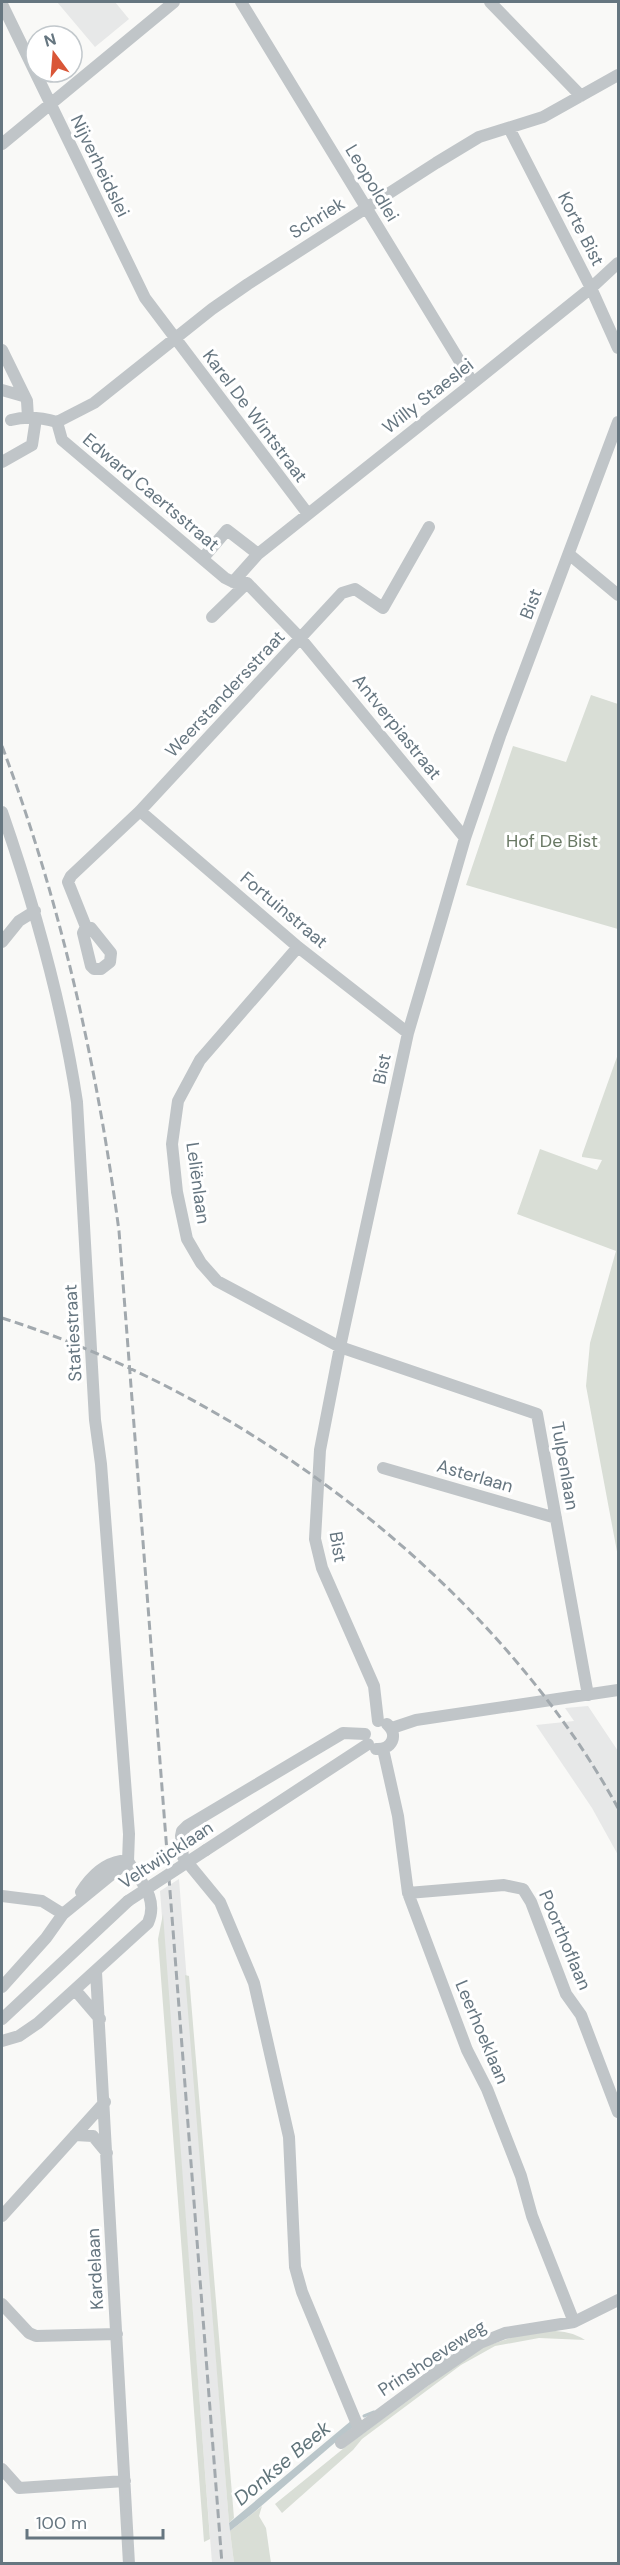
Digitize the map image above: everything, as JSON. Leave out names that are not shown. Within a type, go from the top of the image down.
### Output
[{"type":"street","points":[[2,144],[174,2]]},
{"type":"street","name":"Leopoldlei","points":[[241,2],[473,383]]},
{"type":"street","points":[[490,2],[581,96]]},
{"type":"street","name":"Nijverheidslei","points":[[2,4],[145,298],[174,339]]},
{"type":"street","name":"Schriek","points":[[6,419],[49,425],[94,403],[248,284],[479,137],[543,117],[618,75]]},
{"type":"street","name":"Korte Bist","points":[[508,128],[591,288],[618,348]]},
{"type":"street","name":"Willy Staeslei","points":[[233,582],[258,554],[591,288],[618,263]]},
{"type":"street","name":"Karel De Wintstraat","points":[[174,339],[308,514]]},
{"type":"street","points":[[2,350],[27,401],[32,422],[32,445],[2,462]]},
{"type":"street","points":[[2,390],[23,396]]},
{"type":"street","name":"Edward Caertsstraat","points":[[56,422],[62,440],[225,578],[233,582]]},
{"type":"street","name":"Bist","points":[[378,1721],[374,1686],[322,1568],[315,1539],[320,1450],[408,1033],[465,838],[500,736],[570,555],[618,422]]},
{"type":"street","name":"Weerstandersstraat","points":[[86,927],[68,882],[71,876],[140,811],[342,593],[355,589],[383,608],[429,527]]},
{"type":"street","points":[[203,558],[228,530],[258,554]]},
{"type":"street","points":[[570,555],[618,595]]},
{"type":"street","points":[[233,582],[247,583]]},
{"type":"street","points":[[212,617],[247,583]]},
{"type":"street","name":"Antverpiastraat","points":[[247,583],[301,639],[465,838]]},
{"type":"street","name":"Fortuinstraat","points":[[140,811],[298,947],[408,1033]]},
{"type":"street","name":"Statiestraat","points":[[2,812],[34,911],[54,983],[77,1102],[95,1420],[101,1464],[129,1834],[128,1860]]},
{"type":"street","points":[[2,942],[18,921],[34,911]]},
{"type":"street","name":"Leliënlaan","points":[[298,947],[200,1060],[178,1101],[172,1144],[177,1192],[187,1239],[201,1263],[217,1281],[340,1347]]},
{"type":"street","name":"Tulpenlaan","points":[[340,1347],[537,1413],[588,1695]]},
{"type":"street","name":"Asterlaan","points":[[383,1468],[556,1518]]},
{"type":"street","points":[[392,1728],[417,1720],[618,1690]]},
{"type":"street","points":[[367,1739],[369,1725],[378,1721],[386,1723],[392,1728],[394,1737],[390,1745],[383,1749]]},
{"type":"street","name":"Veltwijcklaan","points":[[359,2429],[302,2292],[295,2267],[289,2137],[254,1983],[220,1902],[183,1857],[181,1836],[187,1826],[343,1733],[367,1739],[375,1749],[383,1749]]},
{"type":"street","name":"Veltwijcklaan","points":[[2,2019],[128,1901],[367,1739]]},
{"type":"street","name":"Leerhoeklaan","points":[[383,1749],[398,1816],[408,1893],[467,2049],[487,2089],[521,2176],[532,2216],[574,2322]]},
{"type":"street","points":[[2,2041],[19,2036],[38,2023],[76,1991],[149,1922],[152,1911],[150,1895],[128,1860]]},
{"type":"street","name":"Veltwijcklaan","points":[[2,1987],[46,1938],[95,1874],[113,1862],[128,1860]]},
{"type":"street","name":"Poorthoflaan","points":[[408,1893],[504,1885],[523,1889],[531,1902],[566,1994],[581,2015],[618,2112]]},
{"type":"street","points":[[2,1896],[42,1901],[63,1914]]},
{"type":"street","name":"Kardelaan","points":[[96,1972],[129,2564]]},
{"type":"street","points":[[76,1991],[100,2019]]},
{"type":"street","points":[[2,2217],[105,2102]]},
{"type":"street","points":[[75,2135],[93,2136],[107,2153]]},
{"type":"street","name":"Prinshoeveweg","points":[[341,2444],[426,2380],[491,2338],[519,2330],[574,2322],[618,2300]]},
{"type":"street","points":[[2,2304],[29,2333],[36,2336],[117,2334]]},
{"type":"street","points":[[2,2469],[19,2488],[125,2481]]},
{"type":"shaded area","points":[[57,2],[115,2],[129,19],[95,47],[84,34],[84,24],[76,24]]},
{"type":"shaded area","points":[[588,1706],[618,1751],[618,1855],[592,1808],[536,1725],[574,1721],[565,1708]]},
{"type":"shaded area","points":[[179,1879],[234,2563],[212,2563],[160,1891]]},
{"type":"shaded area","points":[[352,2420],[352,2428],[230,2531],[229,2523]]},
{"type":"green space","name":"Hof De Bist","points":[[591,695],[618,704],[618,929],[466,885],[513,746],[566,762]]},
{"type":"green space","points":[[618,1054],[618,1557],[586,1386],[590,1343],[616,1251],[517,1214],[540,1149],[597,1170],[602,1160],[582,1157],[582,1155]]},
{"type":"green space","points":[[163,1914],[210,2539],[204,2542],[158,1939]]},
{"type":"green space","points":[[185,1975],[189,1976],[234,2518],[229,2523]]},
{"type":"green space","points":[[551,2331],[569,2333],[585,2340],[539,2338],[495,2346],[461,2365],[362,2439],[353,2450],[282,2513],[275,2504],[349,2444],[478,2349],[513,2337]]},
{"type":"green space","points":[[262,2506],[259,2516],[266,2528],[271,2563],[234,2563],[230,2531]]},
{"type":"waterway","points":[[430,2370],[450,2355]]},
{"type":"waterway","points":[[364,2416],[374,2412]]},
{"type":"railway","points":[[2,746],[42,865],[74,985],[100,1107],[119,1231],[222,2564]]},
{"type":"railway","points":[[2,1318],[94,1352],[184,1396],[272,1447],[355,1507],[433,1574],[503,1647],[566,1725],[618,1808]]},
{"type":"water label","name":"Donkse Beek","points":[[282,2463]]}]
